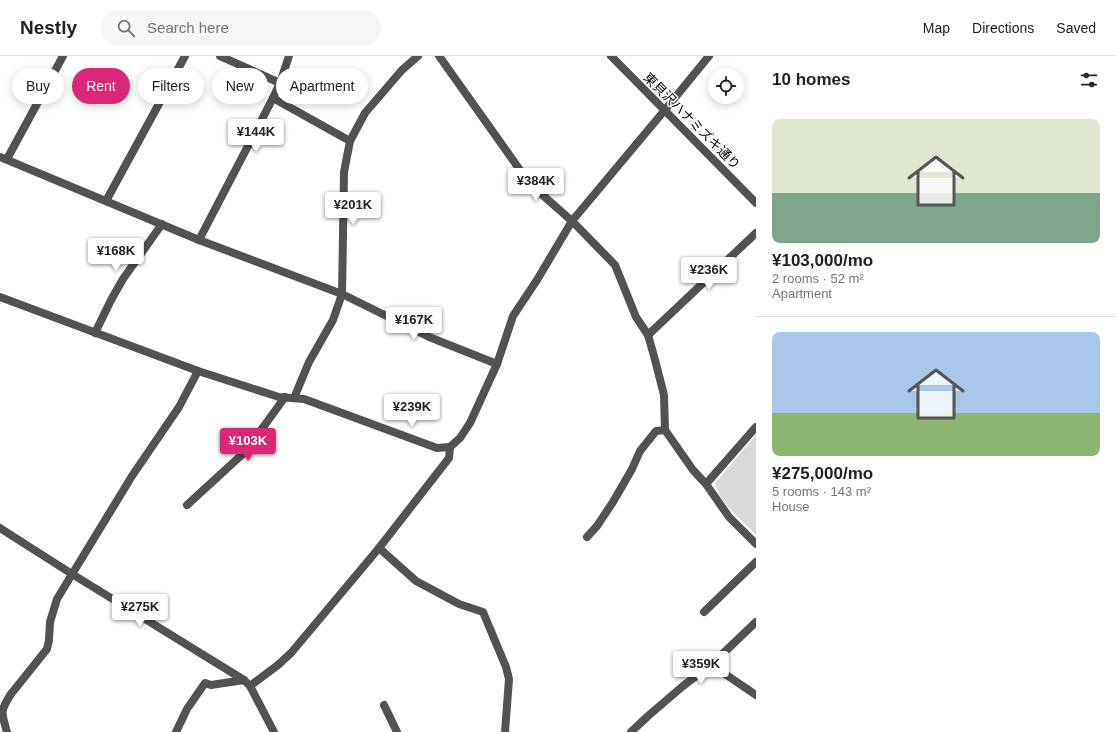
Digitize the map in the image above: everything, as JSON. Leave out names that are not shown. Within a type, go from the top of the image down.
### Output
[{"type":"street","points":[[63,56],[3,158],[199,240],[342,294],[429,337],[497,364]]},
{"type":"street","points":[[106,201],[185,56]]},
{"type":"street","points":[[220,56],[276,81]]},
{"type":"street","points":[[285,68],[289,56]]},
{"type":"street","points":[[187,505],[246,451],[289,398],[333,320],[342,294],[344,172],[350,141],[365,113],[402,70],[418,56]]},
{"type":"street","points":[[439,56],[530,184],[572,221],[616,265],[636,317],[648,335],[664,395],[664,430],[730,517],[756,544]]},
{"type":"street","name":"東貝沢ハナミズキ通り","points":[[611,56],[756,203]]},
{"type":"street","points":[[0,297],[198,371],[279,397],[304,399],[437,448],[450,447],[460,438],[470,423],[497,364],[513,316],[537,280],[572,221],[709,56]]},
{"type":"street","points":[[199,240],[276,92]]},
{"type":"street","points":[[273,98],[350,141]]},
{"type":"street","points":[[95,333],[123,279],[162,224]]},
{"type":"street","points":[[648,335],[756,233]]},
{"type":"street","points":[[7,732],[1,709],[2,700],[12,694],[47,650],[50,622],[57,599],[132,476],[179,407],[198,371]]},
{"type":"street","points":[[706,484],[756,427]]},
{"type":"street","points":[[587,537],[597,526],[613,502],[632,469],[640,451],[656,432],[664,430]]},
{"type":"street","points":[[176,732],[187,709],[205,683],[211,685],[247,683],[278,665],[291,653],[379,548],[449,458],[450,447]]},
{"type":"street","points":[[0,528],[247,683],[274,732]]},
{"type":"street","points":[[379,548],[416,581],[459,604],[483,612],[506,667],[509,680],[505,732]]},
{"type":"street","points":[[704,612],[756,562]]},
{"type":"street","points":[[631,732],[665,701],[712,664],[756,622]]},
{"type":"street","points":[[712,664],[756,695]]},
{"type":"street","points":[[384,705],[397,732]]},
{"type":"shaded area","points":[[756,435],[756,535],[726,505],[715,483]]}]
